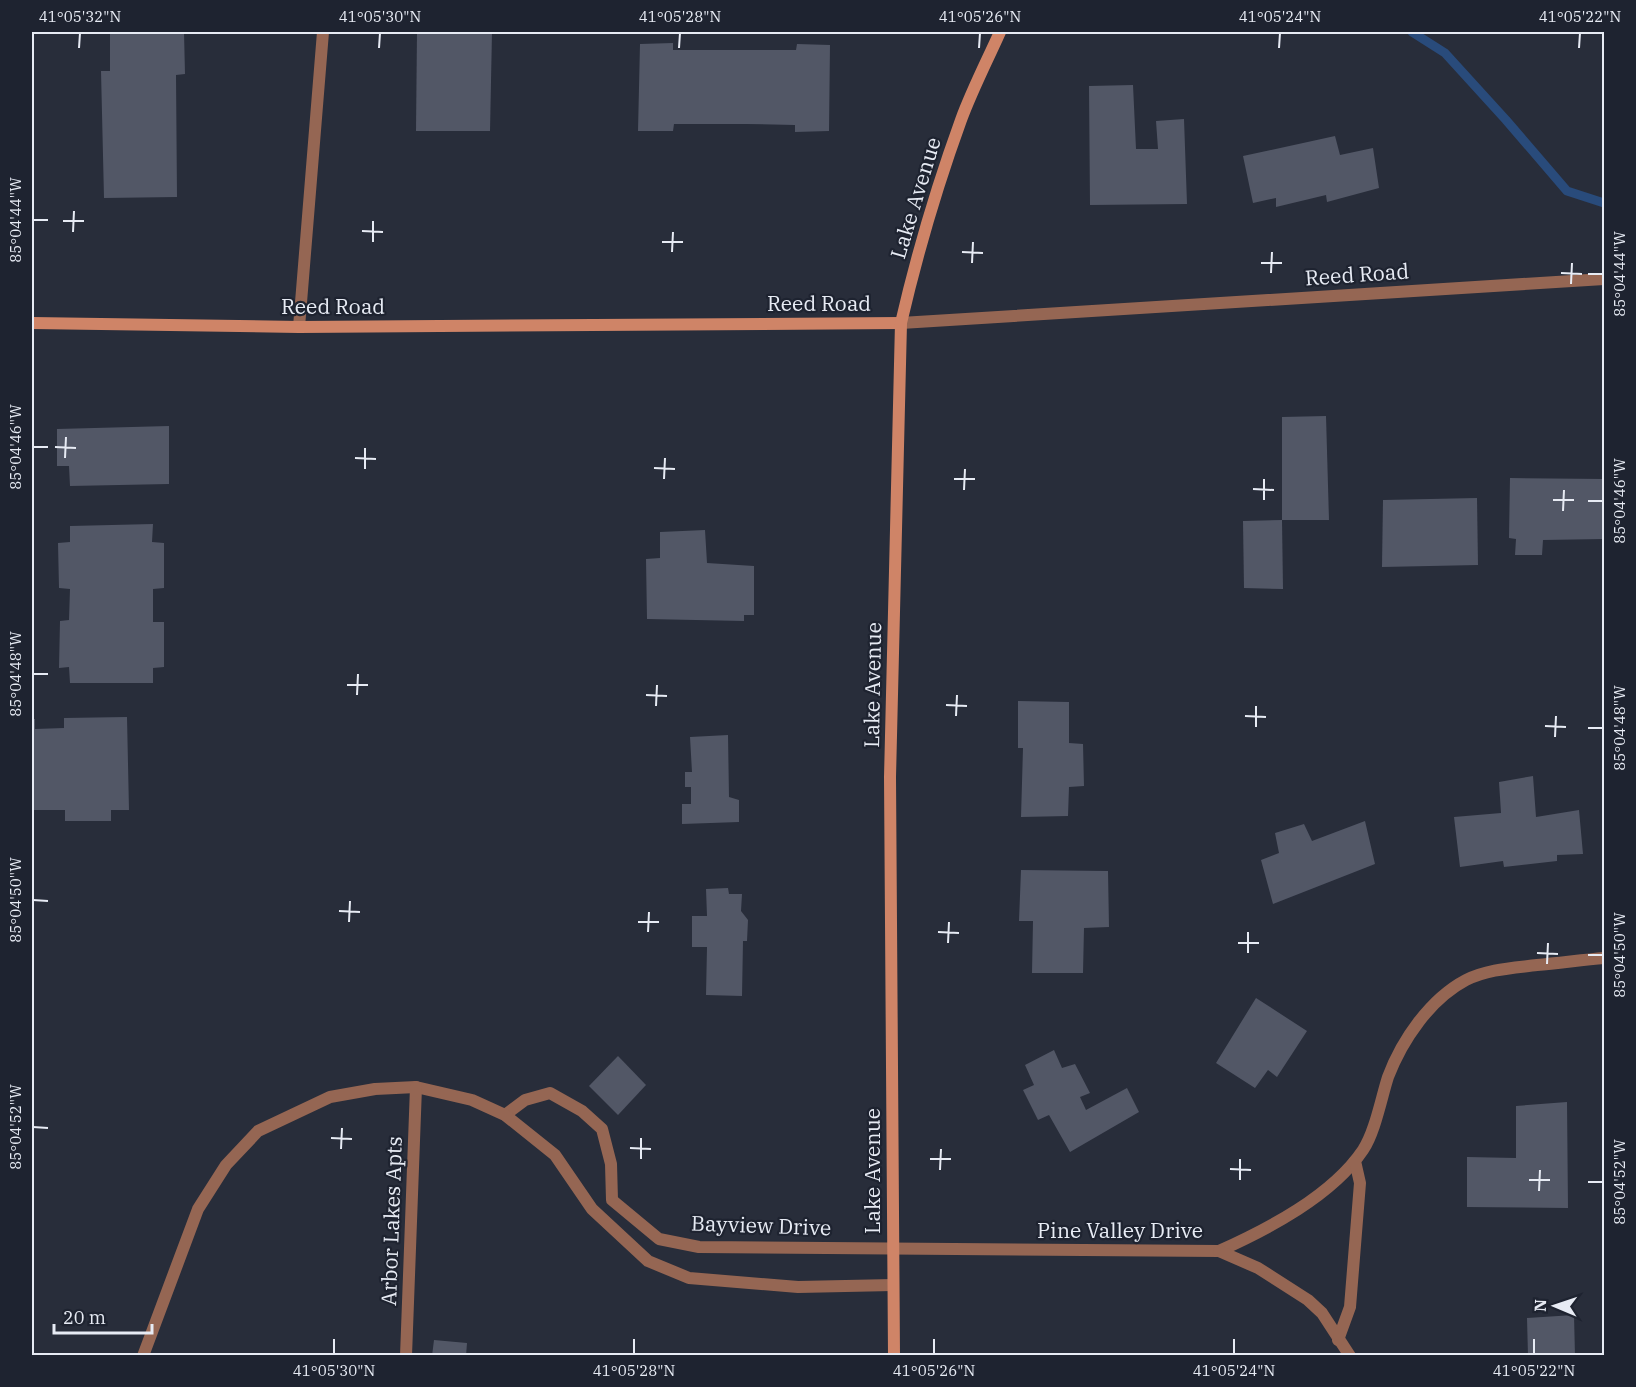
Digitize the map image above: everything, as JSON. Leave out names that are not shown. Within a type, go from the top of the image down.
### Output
[{"type":"main road","name":"Lake Avenue","points":[[894,1356],[890,777],[902,323],[913,273],[936,193],[962,118],[999,32]]},
{"type":"main road","name":"Reed Road","points":[[32,323],[299,327],[902,323]]},
{"type":"street","points":[[299,327],[323,32]]},
{"type":"street","name":"Reed Road","points":[[902,323],[1604,278]]},
{"type":"street","name":"Pine Valley Drive","points":[[893,1248],[1220,1251],[1279,1221],[1324,1190],[1355,1161],[1365,1147],[1389,1076],[1404,1045],[1416,1024],[1446,994],[1466,980],[1499,969],[1605,958]]},
{"type":"street","points":[[143,1356],[198,1209],[226,1165],[258,1131],[330,1097],[375,1089],[416,1087],[472,1100],[505,1115],[555,1155],[592,1209],[648,1261],[689,1278],[798,1287],[893,1285]]},
{"type":"street","name":"Arbor Lakes Apts","points":[[406,1356],[416,1087]]},
{"type":"street","name":"Bayview Drive","points":[[505,1115],[525,1100],[549,1093],[582,1111],[602,1129],[611,1164],[612,1200],[659,1239],[699,1247],[893,1248]]},
{"type":"street","points":[[1338,1340],[1350,1307],[1359,1183],[1355,1161]]},
{"type":"street","points":[[1220,1251],[1258,1268],[1308,1300],[1322,1313],[1350,1356]]},
{"type":"building","points":[[110,32],[184,32],[185,74],[176,75],[177,197],[104,198],[101,71],[110,71]]},
{"type":"building","points":[[417,32],[492,32],[490,131],[416,131]]},
{"type":"building","points":[[673,43],[673,50],[796,50],[797,44],[830,45],[829,131],[795,132],[795,125],[674,124],[673,131],[638,131],[640,44]]},
{"type":"building","points":[[1133,85],[1136,149],[1158,149],[1156,121],[1184,119],[1187,204],[1090,205],[1089,86]]},
{"type":"building","points":[[1335,136],[1340,155],[1373,148],[1379,188],[1327,202],[1326,195],[1276,207],[1276,198],[1253,203],[1243,156]]},
{"type":"building","points":[[1326,416],[1329,520],[1282,520],[1282,417]]},
{"type":"building","points":[[169,426],[169,484],[70,486],[69,466],[57,466],[57,429]]},
{"type":"building","points":[[1510,478],[1604,479],[1604,539],[1543,540],[1542,555],[1515,555],[1516,539],[1509,538]]},
{"type":"building","points":[[1477,498],[1478,565],[1382,567],[1383,500]]},
{"type":"building","points":[[1282,520],[1283,589],[1244,588],[1243,521]]},
{"type":"building","points":[[153,524],[152,542],[164,543],[164,588],[153,589],[153,622],[164,622],[164,667],[153,668],[153,683],[70,683],[69,667],[59,668],[60,621],[69,620],[70,589],[59,588],[58,543],[70,542],[70,526]]},
{"type":"building","points":[[705,530],[707,563],[754,566],[754,615],[744,615],[744,621],[647,619],[646,559],[660,558],[660,532]]},
{"type":"building","points":[[1018,701],[1069,702],[1069,743],[1083,744],[1084,786],[1069,787],[1068,816],[1021,817],[1023,748],[1018,748]]},
{"type":"building","points":[[127,717],[129,810],[111,810],[111,821],[65,821],[65,810],[32,810],[32,719],[35,719],[35,729],[64,728],[64,718]]},
{"type":"building","points":[[728,735],[729,797],[739,800],[739,822],[682,824],[682,804],[691,804],[691,787],[685,787],[685,772],[692,772],[690,737]]},
{"type":"building","points":[[1533,776],[1536,817],[1579,810],[1583,854],[1557,855],[1557,861],[1504,867],[1503,861],[1460,867],[1454,817],[1501,813],[1499,782]]},
{"type":"building","points":[[1365,821],[1375,864],[1273,904],[1261,860],[1279,853],[1275,833],[1304,824],[1312,841]]},
{"type":"building","points":[[1021,870],[1108,871],[1109,927],[1084,928],[1083,973],[1032,973],[1033,921],[1019,921]]},
{"type":"building","points":[[728,888],[729,894],[742,894],[741,911],[748,920],[747,941],[743,941],[742,996],[706,995],[707,947],[692,947],[692,916],[707,916],[706,889]]},
{"type":"building","points":[[1256,998],[1307,1031],[1277,1077],[1268,1070],[1255,1088],[1216,1063]]},
{"type":"building","points":[[1054,1050],[1062,1068],[1075,1064],[1090,1093],[1080,1097],[1086,1110],[1127,1088],[1139,1112],[1070,1152],[1049,1115],[1038,1120],[1023,1090],[1034,1085],[1025,1065]]},
{"type":"building","points":[[618,1056],[646,1085],[618,1115],[589,1086]]},
{"type":"building","points":[[1567,1102],[1568,1208],[1467,1207],[1467,1157],[1516,1158],[1516,1106]]},
{"type":"building","points":[[1574,1315],[1575,1356],[1528,1356],[1527,1318]]},
{"type":"building","points":[[434,1340],[467,1343],[466,1356],[432,1356]]},
{"type":"waterway","points":[[1412,32],[1445,53],[1567,191],[1604,203]]}]
